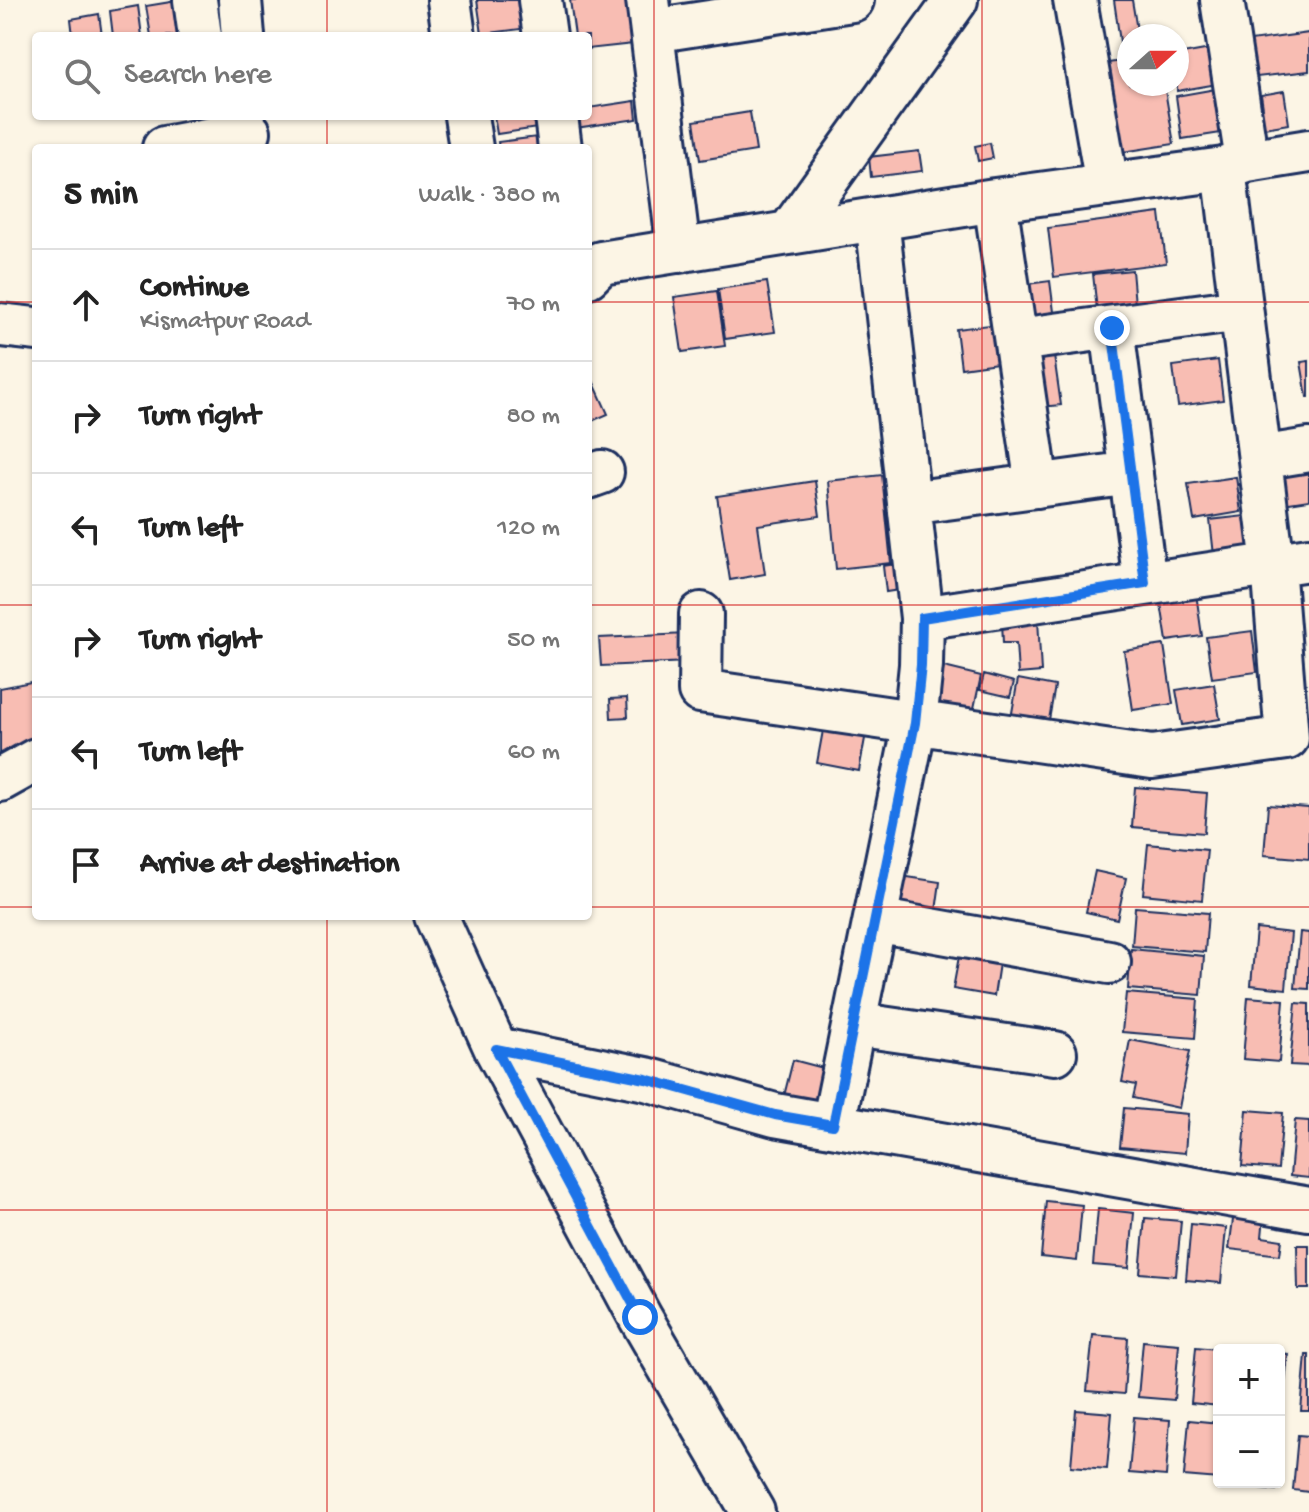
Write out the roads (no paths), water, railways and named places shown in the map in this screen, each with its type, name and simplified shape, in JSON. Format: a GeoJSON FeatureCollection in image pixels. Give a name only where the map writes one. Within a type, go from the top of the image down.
{"type":"FeatureCollection","features":[{"type":"Feature","properties":{"kind":"street"},"geometry":{"type":"LineString","coordinates":[[195,0],[199,32]]}},
{"type":"Feature","properties":{"kind":"street"},"geometry":{"type":"LineString","coordinates":[[240,0],[243,32]]}},
{"type":"Feature","properties":{"kind":"street"},"geometry":{"type":"LineString","coordinates":[[449,0],[453,32]]}},
{"type":"Feature","properties":{"kind":"street"},"geometry":{"type":"LineString","coordinates":[[540,0],[544,32]]}},
{"type":"Feature","properties":{"kind":"street"},"geometry":{"type":"LineString","coordinates":[[679,251],[650,16],[852,0]]}},
{"type":"Feature","properties":{"kind":"street"},"geometry":{"type":"LineString","coordinates":[[789,233],[956,0]]}},
{"type":"Feature","properties":{"kind":"street"},"geometry":{"type":"LineString","coordinates":[[1075,0],[1107,185]]}},
{"type":"Feature","properties":{"kind":"street"},"geometry":{"type":"LineString","coordinates":[[701,614],[700,691],[1152,757],[1287,738],[1291,562],[1260,458],[1241,310],[1236,165],[1222,0]]}},
{"type":"Feature","properties":{"kind":"street"},"geometry":{"type":"LineString","coordinates":[[467,120],[470,144]]}},
{"type":"Feature","properties":{"kind":"street"},"geometry":{"type":"LineString","coordinates":[[556,120],[560,144]]}},
{"type":"Feature","properties":{"kind":"street"},"geometry":{"type":"LineString","coordinates":[[182,144],[232,133]]}},
{"type":"Feature","properties":{"kind":"street"},"geometry":{"type":"LineString","coordinates":[[592,268],[789,233],[1236,165],[1309,151]]}},
{"type":"Feature","properties":{"kind":"street"},"geometry":{"type":"LineString","coordinates":[[995,200],[1037,486]]}},
{"type":"Feature","properties":{"kind":"street"},"geometry":{"type":"LineString","coordinates":[[833,1125],[915,723],[921,665],[922,618],[877,219]]}},
{"type":"Feature","properties":{"kind":"street"},"geometry":{"type":"LineString","coordinates":[[1017,340],[1241,310]]}},
{"type":"Feature","properties":{"kind":"street"},"geometry":{"type":"LineString","coordinates":[[0,325],[32,329]]}},
{"type":"Feature","properties":{"kind":"street"},"geometry":{"type":"LineString","coordinates":[[1112,328],[1145,583]]}},
{"type":"Feature","properties":{"kind":"street"},"geometry":{"type":"LineString","coordinates":[[1260,458],[1309,450]]}},
{"type":"Feature","properties":{"kind":"street"},"geometry":{"type":"LineString","coordinates":[[909,503],[1131,473]]}},
{"type":"Feature","properties":{"kind":"street"},"geometry":{"type":"LineString","coordinates":[[922,618],[1291,562]]}},
{"type":"Feature","properties":{"kind":"street"},"geometry":{"type":"LineString","coordinates":[[0,780],[32,762]]}},
{"type":"Feature","properties":{"kind":"street"},"geometry":{"type":"LineString","coordinates":[[438,920],[496,1049],[640,1317],[753,1512]]}},
{"type":"Feature","properties":{"kind":"street"},"geometry":{"type":"LineString","coordinates":[[875,920],[1109,962]]}},
{"type":"Feature","properties":{"kind":"street"},"geometry":{"type":"LineString","coordinates":[[854,1024],[1055,1053]]}},
{"type":"Feature","properties":{"kind":"street"},"geometry":{"type":"LineString","coordinates":[[496,1049],[646,1079],[749,1109],[1309,1209]]}}]}
